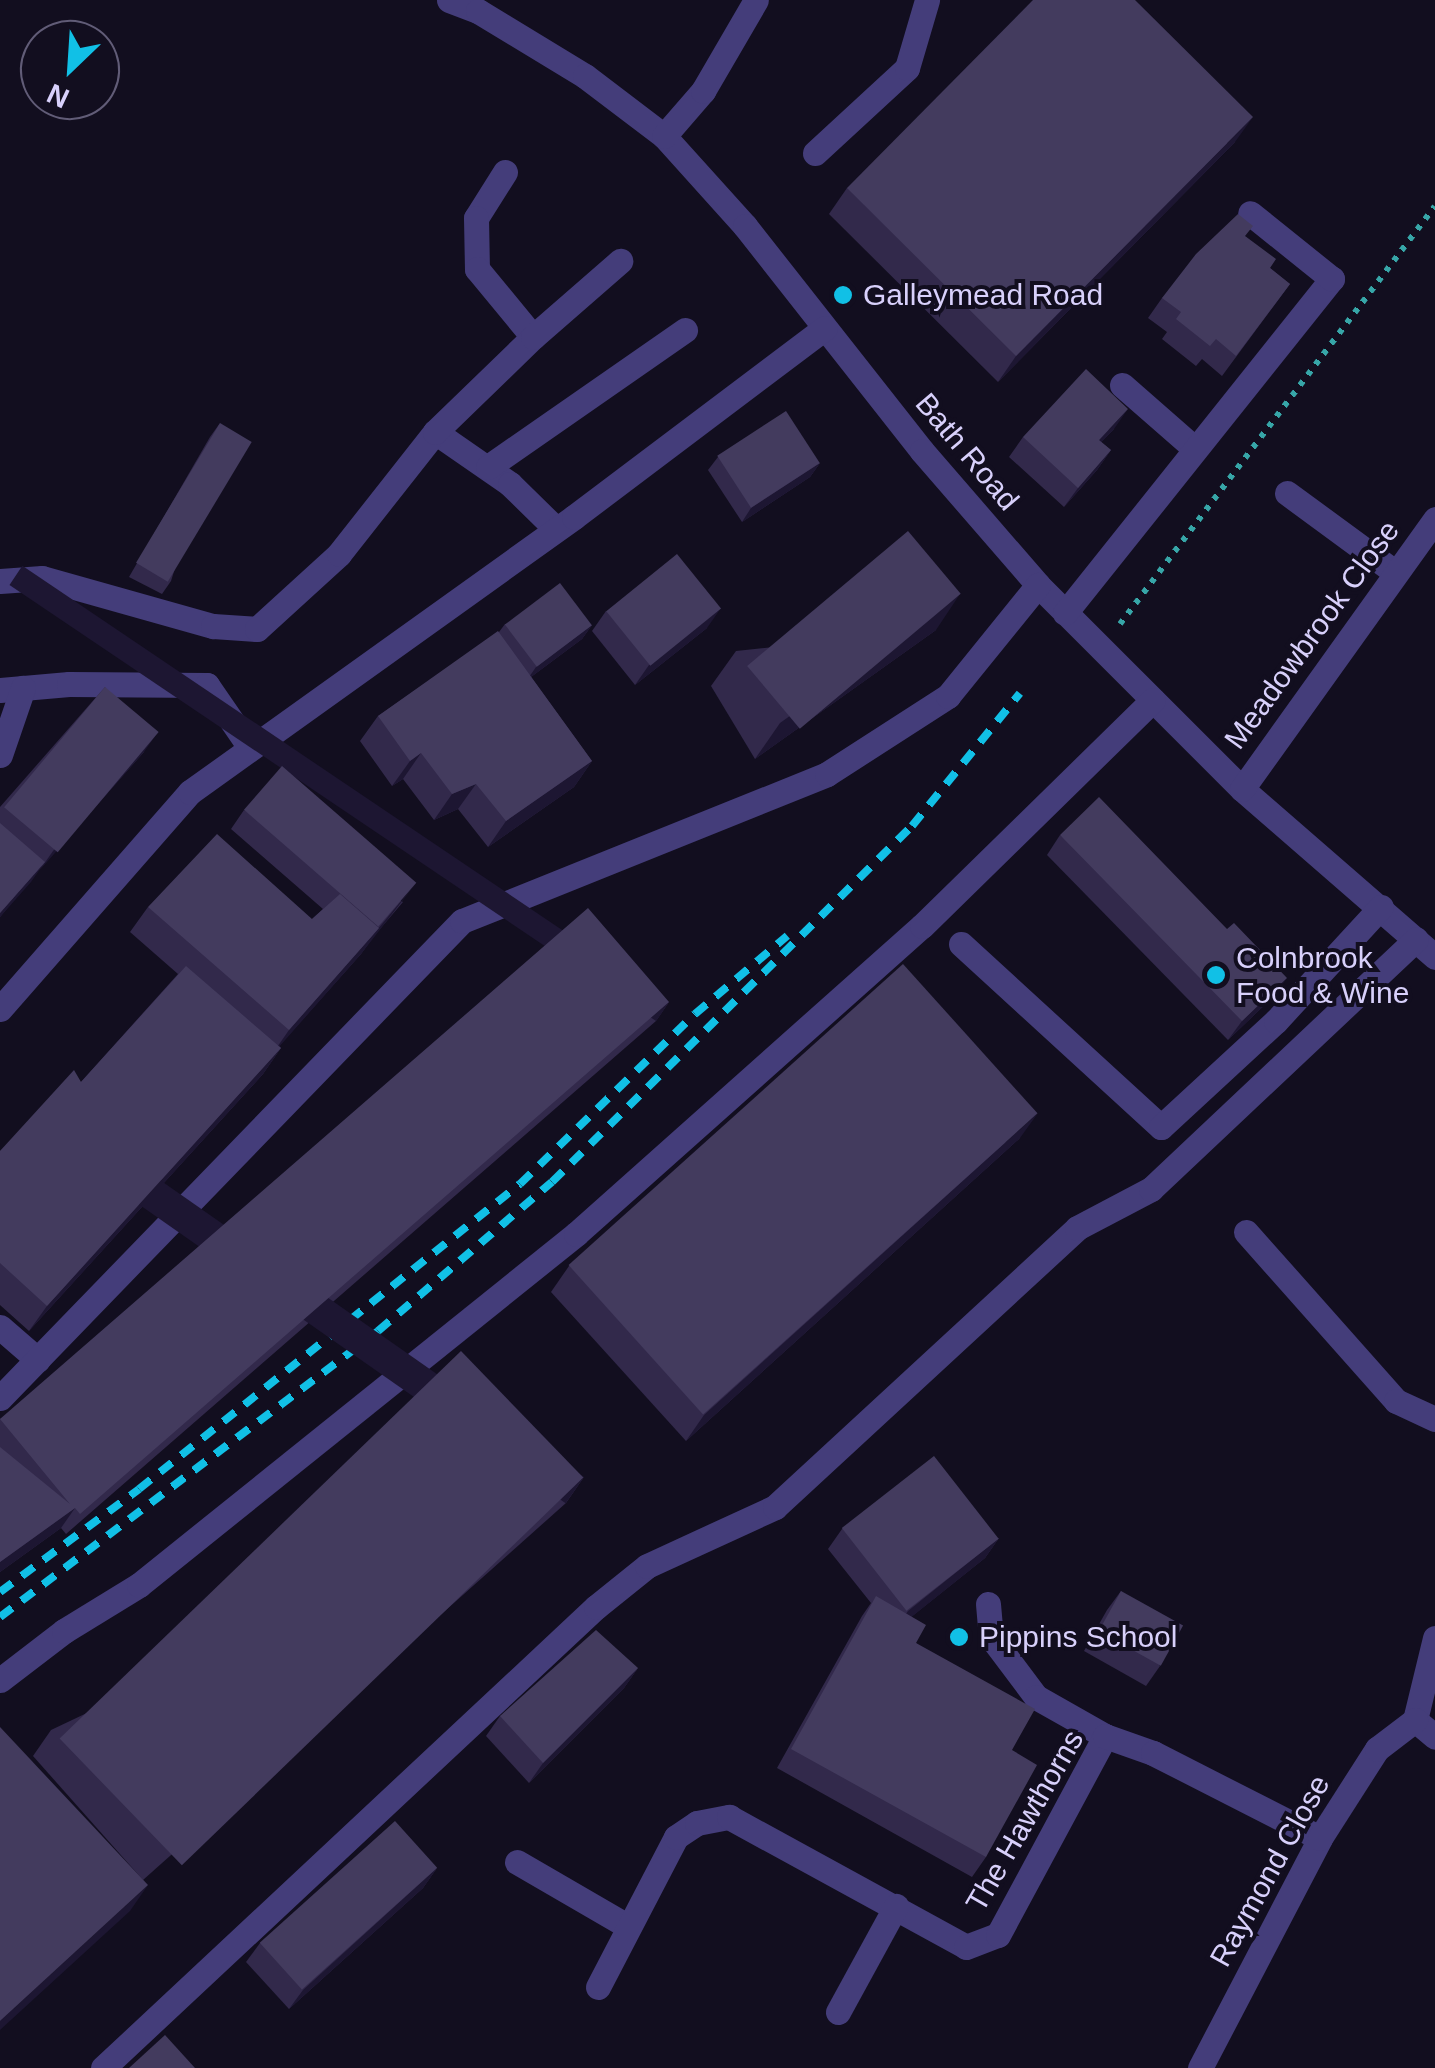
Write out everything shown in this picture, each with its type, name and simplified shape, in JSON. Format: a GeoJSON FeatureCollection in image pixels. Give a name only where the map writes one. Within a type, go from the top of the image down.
{"type":"FeatureCollection","features":[{"type":"Feature","properties":{"kind":"street","name":"Bath Road"},"geometry":{"type":"LineString","coordinates":[[449,0],[478,12],[585,76],[664,136],[745,226],[922,451],[1038,585],[1242,789],[1426,948]]}},
{"type":"Feature","properties":{"kind":"street"},"geometry":{"type":"LineString","coordinates":[[664,136],[703,91],[756,0]]}},
{"type":"Feature","properties":{"kind":"street"},"geometry":{"type":"LineString","coordinates":[[815,154],[907,68],[927,0]]}},
{"type":"Feature","properties":{"kind":"street"},"geometry":{"type":"LineString","coordinates":[[505,172],[476,218],[478,269],[533,337]]}},
{"type":"Feature","properties":{"kind":"street"},"geometry":{"type":"LineString","coordinates":[[1065,612],[1332,279],[1250,213]]}},
{"type":"Feature","properties":{"kind":"street"},"geometry":{"type":"LineString","coordinates":[[0,580],[42,578],[212,626],[257,629],[340,554],[435,432],[533,337],[620,261]]}},
{"type":"Feature","properties":{"kind":"street"},"geometry":{"type":"LineString","coordinates":[[0,1009],[190,792],[249,746],[556,530],[825,328]]}},
{"type":"Feature","properties":{"kind":"street"},"geometry":{"type":"LineString","coordinates":[[488,467],[685,330]]}},
{"type":"Feature","properties":{"kind":"street"},"geometry":{"type":"LineString","coordinates":[[1122,385],[1195,449]]}},
{"type":"Feature","properties":{"kind":"street"},"geometry":{"type":"LineString","coordinates":[[435,432],[488,467],[556,530]]}},
{"type":"Feature","properties":{"kind":"street"},"geometry":{"type":"LineString","coordinates":[[1287,493],[1396,573]]}},
{"type":"Feature","properties":{"kind":"street","name":"Meadowbrook Close"},"geometry":{"type":"LineString","coordinates":[[1242,789],[1435,519]]}},
{"type":"Feature","properties":{"kind":"street"},"geometry":{"type":"LineString","coordinates":[[0,1398],[462,921],[827,774],[948,696],[1038,585]]}},
{"type":"Feature","properties":{"kind":"street"},"geometry":{"type":"LineString","coordinates":[[0,755],[12,689],[207,684],[249,746]]}},
{"type":"Feature","properties":{"kind":"street"},"geometry":{"type":"LineString","coordinates":[[0,1680],[64,1632],[139,1585],[576,1234],[901,940],[922,926],[1153,700]]}},
{"type":"Feature","properties":{"kind":"street"},"geometry":{"type":"LineString","coordinates":[[961,944],[1161,1127],[1276,1020],[1381,907]]}},
{"type":"Feature","properties":{"kind":"street"},"geometry":{"type":"LineString","coordinates":[[103,2068],[596,1607],[647,1566],[776,1507],[1077,1228],[1151,1189],[1426,948]]}},
{"type":"Feature","properties":{"kind":"street"},"geometry":{"type":"LineString","coordinates":[[1246,1232],[1396,1400],[1435,1419]]}},
{"type":"Feature","properties":{"kind":"street"},"geometry":{"type":"LineString","coordinates":[[0,1327],[38,1360]]}},
{"type":"Feature","properties":{"kind":"street"},"geometry":{"type":"LineString","coordinates":[[988,1604],[991,1637],[1036,1698],[1105,1736]]}},
{"type":"Feature","properties":{"kind":"street"},"geometry":{"type":"LineString","coordinates":[[1435,1638],[1415,1720],[1435,1737]]}},
{"type":"Feature","properties":{"kind":"street","name":"Raymond Close"},"geometry":{"type":"LineString","coordinates":[[1200,2068],[1320,1838],[1377,1749],[1415,1720]]}},
{"type":"Feature","properties":{"kind":"street","name":"The Hawthorns"},"geometry":{"type":"LineString","coordinates":[[598,1987],[676,1837],[696,1822],[729,1817],[966,1947],[998,1935],[1105,1736],[1153,1753],[1320,1838]]}},
{"type":"Feature","properties":{"kind":"street"},"geometry":{"type":"LineString","coordinates":[[517,1862],[628,1928]]}},
{"type":"Feature","properties":{"kind":"street"},"geometry":{"type":"LineString","coordinates":[[838,2012],[896,1906]]}},
{"type":"Feature","properties":{"kind":"path"},"geometry":{"type":"LineString","coordinates":[[1101,648],[1435,206]]}},
{"type":"Feature","properties":{"kind":"building"},"geometry":{"type":"Polygon","coordinates":[[[1033,0],[1135,0],[1253,117],[1016,356],[847,188],[1033,0]]]}},
{"type":"Feature","properties":{"kind":"building"},"geometry":{"type":"Polygon","coordinates":[[[1238,214],[1253,226],[1245,236],[1276,259],[1270,268],[1290,284],[1236,356],[1216,339],[1210,346],[1176,319],[1181,312],[1162,298],[1196,254],[1238,214]]]}},
{"type":"Feature","properties":{"kind":"building"},"geometry":{"type":"Polygon","coordinates":[[[1086,369],[1128,409],[1099,440],[1111,450],[1078,488],[1023,437],[1086,369]]]}},
{"type":"Feature","properties":{"kind":"building"},"geometry":{"type":"Polygon","coordinates":[[[786,411],[820,463],[751,508],[717,456],[786,411]]]}},
{"type":"Feature","properties":{"kind":"building"},"geometry":{"type":"Polygon","coordinates":[[[220,423],[252,442],[168,582],[136,563],[220,423]]]}},
{"type":"Feature","properties":{"kind":"building"},"geometry":{"type":"Polygon","coordinates":[[[908,531],[961,594],[800,729],[747,666],[908,531]]]}},
{"type":"Feature","properties":{"kind":"building"},"geometry":{"type":"Polygon","coordinates":[[[677,554],[721,608],[650,666],[606,611],[677,554]]]}},
{"type":"Feature","properties":{"kind":"building"},"geometry":{"type":"Polygon","coordinates":[[[560,583],[592,625],[537,667],[505,625],[560,583]]]}},
{"type":"Feature","properties":{"kind":"building"},"geometry":{"type":"Polygon","coordinates":[[[498,631],[592,761],[506,821],[476,784],[452,794],[421,753],[410,761],[378,716],[498,631]]]}},
{"type":"Feature","properties":{"kind":"building"},"geometry":{"type":"Polygon","coordinates":[[[105,687],[159,732],[58,852],[4,807],[105,687]]]}},
{"type":"Feature","properties":{"kind":"building"},"geometry":{"type":"Polygon","coordinates":[[[282,766],[416,883],[378,927],[244,810],[282,766]]]}},
{"type":"Feature","properties":{"kind":"building"},"geometry":{"type":"Polygon","coordinates":[[[1099,797],[1227,929],[1234,923],[1287,978],[1242,1021],[1060,835],[1099,797]]]}},
{"type":"Feature","properties":{"kind":"building"},"geometry":{"type":"Polygon","coordinates":[[[0,823],[45,862],[0,913],[0,823]]]}},
{"type":"Feature","properties":{"kind":"building"},"geometry":{"type":"Polygon","coordinates":[[[217,834],[312,919],[340,894],[379,928],[289,1030],[148,907],[217,834]]]}},
{"type":"Feature","properties":{"kind":"building"},"geometry":{"type":"Polygon","coordinates":[[[588,908],[669,1002],[80,1514],[75,1508],[0,1562],[0,1447],[70,1504],[0,1419],[588,908]]]}},
{"type":"Feature","properties":{"kind":"building"},"geometry":{"type":"Polygon","coordinates":[[[903,964],[1037,1113],[703,1414],[569,1265],[903,964]]]}},
{"type":"Feature","properties":{"kind":"building"},"geometry":{"type":"Polygon","coordinates":[[[186,966],[281,1048],[47,1306],[0,1263],[0,1151],[74,1070],[81,1082],[186,966]]]}},
{"type":"Feature","properties":{"kind":"building"},"geometry":{"type":"Polygon","coordinates":[[[461,1351],[583,1478],[182,1865],[60,1739],[461,1351]]]}},
{"type":"Feature","properties":{"kind":"building"},"geometry":{"type":"Polygon","coordinates":[[[934,1456],[999,1539],[906,1611],[842,1528],[934,1456]]]}},
{"type":"Feature","properties":{"kind":"building"},"geometry":{"type":"Polygon","coordinates":[[[1121,1591],[1183,1625],[1161,1666],[1099,1631],[1121,1591]]]}},
{"type":"Feature","properties":{"kind":"building"},"geometry":{"type":"Polygon","coordinates":[[[876,1596],[926,1625],[916,1643],[1035,1709],[1012,1750],[1037,1765],[986,1857],[791,1749],[876,1596]]]}},
{"type":"Feature","properties":{"kind":"building"},"geometry":{"type":"Polygon","coordinates":[[[596,1630],[638,1668],[543,1763],[500,1716],[596,1630]]]}},
{"type":"Feature","properties":{"kind":"building"},"geometry":{"type":"Polygon","coordinates":[[[0,1727],[148,1885],[0,2021],[0,1727]]]}},
{"type":"Feature","properties":{"kind":"building"},"geometry":{"type":"Polygon","coordinates":[[[395,1821],[437,1868],[302,1990],[260,1943],[395,1821]]]}},
{"type":"Feature","properties":{"kind":"building"},"geometry":{"type":"Polygon","coordinates":[[[165,2035],[195,2068],[129,2068],[165,2035]]]}},
{"type":"Feature","properties":{"kind":"railway"},"geometry":{"type":"LineString","coordinates":[[0,1617],[378,1331],[552,1182],[912,826],[1020,693]]}},
{"type":"Feature","properties":{"kind":"railway"},"geometry":{"type":"LineString","coordinates":[[0,1592],[139,1489],[520,1184],[695,1014],[787,936]]}},
{"type":"Feature","properties":{"kind":"place","name":"Galleymead Road"},"geometry":{"type":"Point","coordinates":[843,295]}},
{"type":"Feature","properties":{"kind":"place","name":"Colnbrook Food & Wine"},"geometry":{"type":"Point","coordinates":[1216,975]}},
{"type":"Feature","properties":{"kind":"place","name":"Pippins School"},"geometry":{"type":"Point","coordinates":[959,1637]}}]}
